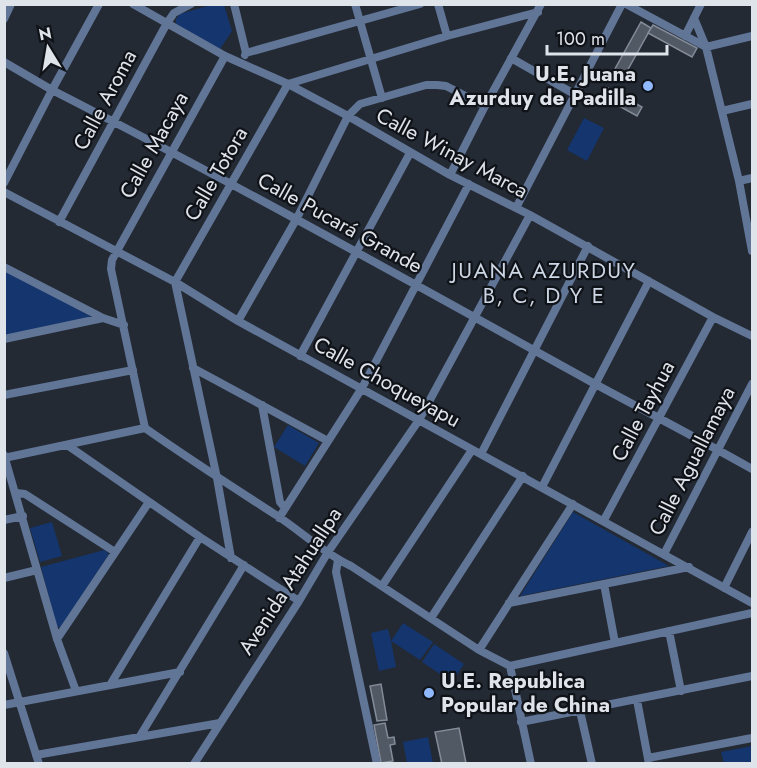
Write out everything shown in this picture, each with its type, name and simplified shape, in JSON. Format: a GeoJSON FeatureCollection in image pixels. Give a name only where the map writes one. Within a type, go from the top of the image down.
{"type":"FeatureCollection","features":[{"type":"Feature","properties":{"kind":"street"},"geometry":{"type":"LineString","coordinates":[[4,19],[11,4]]}},
{"type":"Feature","properties":{"kind":"street"},"geometry":{"type":"LineString","coordinates":[[4,183],[99,4]]}},
{"type":"Feature","properties":{"kind":"street","name":"Calle Winay Marca"},"geometry":{"type":"LineString","coordinates":[[133,4],[225,56],[288,84],[348,116],[450,176],[530,215],[713,317],[753,336]]}},
{"type":"Feature","properties":{"kind":"street","name":"Calle Aroma"},"geometry":{"type":"LineString","coordinates":[[59,222],[167,23],[174,13],[191,4]]}},
{"type":"Feature","properties":{"kind":"street"},"geometry":{"type":"LineString","coordinates":[[234,4],[246,53],[241,62]]}},
{"type":"Feature","properties":{"kind":"street"},"geometry":{"type":"LineString","coordinates":[[355,4],[382,98]]}},
{"type":"Feature","properties":{"kind":"street"},"geometry":{"type":"LineString","coordinates":[[246,53],[420,4]]}},
{"type":"Feature","properties":{"kind":"street"},"geometry":{"type":"LineString","coordinates":[[438,4],[447,36]]}},
{"type":"Feature","properties":{"kind":"street"},"geometry":{"type":"LineString","coordinates":[[516,208],[624,4],[706,47],[753,36]]}},
{"type":"Feature","properties":{"kind":"street"},"geometry":{"type":"LineString","coordinates":[[685,36],[701,4]]}},
{"type":"Feature","properties":{"kind":"street"},"geometry":{"type":"LineString","coordinates":[[288,84],[539,8]]}},
{"type":"Feature","properties":{"kind":"street"},"geometry":{"type":"LineString","coordinates":[[450,176],[485,106],[539,8]]}},
{"type":"Feature","properties":{"kind":"street"},"geometry":{"type":"LineString","coordinates":[[694,18],[706,47],[739,181],[753,251]]}},
{"type":"Feature","properties":{"kind":"street","name":"Calle Macaya"},"geometry":{"type":"LineString","coordinates":[[116,253],[225,56]]}},
{"type":"Feature","properties":{"kind":"street"},"geometry":{"type":"LineString","coordinates":[[512,58],[576,95]]}},
{"type":"Feature","properties":{"kind":"street","name":"Calle Pucará Grande"},"geometry":{"type":"LineString","coordinates":[[4,62],[52,90],[358,251],[753,469]]}},
{"type":"Feature","properties":{"kind":"street","name":"Calle Totora"},"geometry":{"type":"LineString","coordinates":[[175,282],[288,84]]}},
{"type":"Feature","properties":{"kind":"street"},"geometry":{"type":"LineString","coordinates":[[238,321],[297,218],[348,116],[360,104],[426,85],[437,85],[447,86],[485,106]]}},
{"type":"Feature","properties":{"kind":"street"},"geometry":{"type":"LineString","coordinates":[[722,111],[753,104]]}},
{"type":"Feature","properties":{"kind":"street"},"geometry":{"type":"LineString","coordinates":[[300,356],[410,153]]}},
{"type":"Feature","properties":{"kind":"street"},"geometry":{"type":"LineString","coordinates":[[739,181],[753,178]]}},
{"type":"Feature","properties":{"kind":"street"},"geometry":{"type":"LineString","coordinates":[[279,518],[362,388],[469,184]]}},
{"type":"Feature","properties":{"kind":"street","name":"Calle Choqueyapu"},"geometry":{"type":"LineString","coordinates":[[4,192],[116,253],[175,282],[300,356],[524,476],[753,603]]}},
{"type":"Feature","properties":{"kind":"street","name":"Avenida Atahuallpa"},"geometry":{"type":"LineString","coordinates":[[194,764],[328,552],[419,420],[530,215]]}},
{"type":"Feature","properties":{"kind":"street"},"geometry":{"type":"LineString","coordinates":[[481,454],[588,246]]}},
{"type":"Feature","properties":{"kind":"street"},"geometry":{"type":"LineString","coordinates":[[116,253],[111,269],[145,428],[338,560],[479,650],[510,666],[753,613]]}},
{"type":"Feature","properties":{"kind":"street"},"geometry":{"type":"LineString","coordinates":[[4,267],[103,318],[124,325]]}},
{"type":"Feature","properties":{"kind":"street"},"geometry":{"type":"LineString","coordinates":[[175,282],[217,478],[231,558]]}},
{"type":"Feature","properties":{"kind":"street"},"geometry":{"type":"LineString","coordinates":[[542,487],[650,282]]}},
{"type":"Feature","properties":{"kind":"street","name":"Calle Tayhua"},"geometry":{"type":"LineString","coordinates":[[604,520],[713,317]]}},
{"type":"Feature","properties":{"kind":"street"},"geometry":{"type":"LineString","coordinates":[[4,339],[103,318]]}},
{"type":"Feature","properties":{"kind":"street"},"geometry":{"type":"LineString","coordinates":[[193,368],[328,441]]}},
{"type":"Feature","properties":{"kind":"street"},"geometry":{"type":"LineString","coordinates":[[4,396],[133,370]]}},
{"type":"Feature","properties":{"kind":"street","name":"Calle Aguallamaya"},"geometry":{"type":"LineString","coordinates":[[664,554],[753,384]]}},
{"type":"Feature","properties":{"kind":"street"},"geometry":{"type":"LineString","coordinates":[[262,405],[280,502],[285,508]]}},
{"type":"Feature","properties":{"kind":"street"},"geometry":{"type":"LineString","coordinates":[[76,691],[57,639],[5,457],[145,428]]}},
{"type":"Feature","properties":{"kind":"street"},"geometry":{"type":"LineString","coordinates":[[67,445],[231,558],[299,601]]}},
{"type":"Feature","properties":{"kind":"street"},"geometry":{"type":"LineString","coordinates":[[382,586],[472,450]]}},
{"type":"Feature","properties":{"kind":"street"},"geometry":{"type":"LineString","coordinates":[[431,618],[524,476]]}},
{"type":"Feature","properties":{"kind":"street"},"geometry":{"type":"LineString","coordinates":[[16,493],[25,494],[115,552]]}},
{"type":"Feature","properties":{"kind":"street"},"geometry":{"type":"LineString","coordinates":[[57,639],[149,502]]}},
{"type":"Feature","properties":{"kind":"street"},"geometry":{"type":"LineString","coordinates":[[479,650],[573,504]]}},
{"type":"Feature","properties":{"kind":"street"},"geometry":{"type":"LineString","coordinates":[[4,520],[23,516]]}},
{"type":"Feature","properties":{"kind":"street"},"geometry":{"type":"LineString","coordinates":[[724,588],[749,545],[753,532]]}},
{"type":"Feature","properties":{"kind":"street"},"geometry":{"type":"LineString","coordinates":[[110,685],[200,537]]}},
{"type":"Feature","properties":{"kind":"street"},"geometry":{"type":"LineString","coordinates":[[338,560],[336,572],[376,764]]}},
{"type":"Feature","properties":{"kind":"street"},"geometry":{"type":"LineString","coordinates":[[140,736],[244,565]]}},
{"type":"Feature","properties":{"kind":"street"},"geometry":{"type":"LineString","coordinates":[[509,603],[689,567]]}},
{"type":"Feature","properties":{"kind":"street"},"geometry":{"type":"LineString","coordinates":[[4,578],[37,570]]}},
{"type":"Feature","properties":{"kind":"street"},"geometry":{"type":"LineString","coordinates":[[604,584],[615,643]]}},
{"type":"Feature","properties":{"kind":"street"},"geometry":{"type":"LineString","coordinates":[[669,631],[681,691]]}},
{"type":"Feature","properties":{"kind":"street"},"geometry":{"type":"LineString","coordinates":[[4,653],[38,759],[140,736],[220,723]]}},
{"type":"Feature","properties":{"kind":"street"},"geometry":{"type":"LineString","coordinates":[[510,666],[531,764]]}},
{"type":"Feature","properties":{"kind":"street"},"geometry":{"type":"LineString","coordinates":[[4,705],[180,672]]}},
{"type":"Feature","properties":{"kind":"street"},"geometry":{"type":"LineString","coordinates":[[521,722],[753,676]]}},
{"type":"Feature","properties":{"kind":"street"},"geometry":{"type":"LineString","coordinates":[[637,700],[649,761],[753,738]]}},
{"type":"Feature","properties":{"kind":"street"},"geometry":{"type":"LineString","coordinates":[[580,711],[592,764]]}},
{"type":"Feature","properties":{"kind":"shaded area"},"geometry":{"type":"Polygon","coordinates":[[[211,5],[224,5],[232,31],[220,49],[176,24],[176,19],[180,14],[211,5]]]}},
{"type":"Feature","properties":{"kind":"shaded area"},"geometry":{"type":"Polygon","coordinates":[[[584,118],[604,128],[587,161],[567,150],[584,118]]]}},
{"type":"Feature","properties":{"kind":"shaded area"},"geometry":{"type":"Polygon","coordinates":[[[5,270],[92,317],[5,336],[5,270]]]}},
{"type":"Feature","properties":{"kind":"shaded area"},"geometry":{"type":"Polygon","coordinates":[[[288,425],[319,443],[305,466],[274,447],[288,425]]]}},
{"type":"Feature","properties":{"kind":"shaded area"},"geometry":{"type":"Polygon","coordinates":[[[573,512],[669,566],[520,596],[573,512]]]}},
{"type":"Feature","properties":{"kind":"shaded area"},"geometry":{"type":"Polygon","coordinates":[[[52,522],[62,556],[40,562],[30,528],[52,522]]]}},
{"type":"Feature","properties":{"kind":"shaded area"},"geometry":{"type":"Polygon","coordinates":[[[104,550],[109,554],[61,627],[57,627],[41,567],[104,550]]]}},
{"type":"Feature","properties":{"kind":"shaded area"},"geometry":{"type":"Polygon","coordinates":[[[403,623],[433,642],[420,660],[391,641],[403,623]]]}},
{"type":"Feature","properties":{"kind":"shaded area"},"geometry":{"type":"Polygon","coordinates":[[[388,629],[396,667],[379,671],[371,633],[388,629]]]}},
{"type":"Feature","properties":{"kind":"shaded area"},"geometry":{"type":"Polygon","coordinates":[[[434,644],[464,664],[452,682],[422,662],[434,644]]]}},
{"type":"Feature","properties":{"kind":"shaded area"},"geometry":{"type":"Polygon","coordinates":[[[428,737],[433,763],[407,763],[403,742],[428,737]]]}},
{"type":"Feature","properties":{"kind":"shaded area"},"geometry":{"type":"Polygon","coordinates":[[[752,746],[752,763],[724,763],[721,752],[752,746]]]}},
{"type":"Feature","properties":{"kind":"building"},"geometry":{"type":"Polygon","coordinates":[[[641,22],[651,28],[621,82],[611,76],[641,22]]]}},
{"type":"Feature","properties":{"kind":"building"},"geometry":{"type":"Polygon","coordinates":[[[653,25],[697,48],[692,57],[648,33],[653,25]]]}},
{"type":"Feature","properties":{"kind":"building"},"geometry":{"type":"Polygon","coordinates":[[[606,87],[642,107],[637,116],[601,96],[606,87]]]}},
{"type":"Feature","properties":{"kind":"building"},"geometry":{"type":"Polygon","coordinates":[[[381,684],[387,720],[377,721],[370,686],[381,684]]]}},
{"type":"Feature","properties":{"kind":"building"},"geometry":{"type":"Polygon","coordinates":[[[385,723],[388,738],[394,737],[395,744],[390,745],[393,761],[381,763],[374,725],[385,723]]]}},
{"type":"Feature","properties":{"kind":"building"},"geometry":{"type":"Polygon","coordinates":[[[459,728],[466,763],[442,764],[435,732],[459,728]]]}},
{"type":"Feature","properties":{"kind":"place","name":"U.E. Juana Azurduy de Padilla"},"geometry":{"type":"Point","coordinates":[648,86]}},
{"type":"Feature","properties":{"kind":"place","name":"U.E. Republica Popular de China"},"geometry":{"type":"Point","coordinates":[429,693]}},
{"type":"Feature","properties":{"kind":"district","name":"JUANA AZURDUY B, C, D Y E"},"geometry":{"type":"Point","coordinates":[544,282]}}]}
